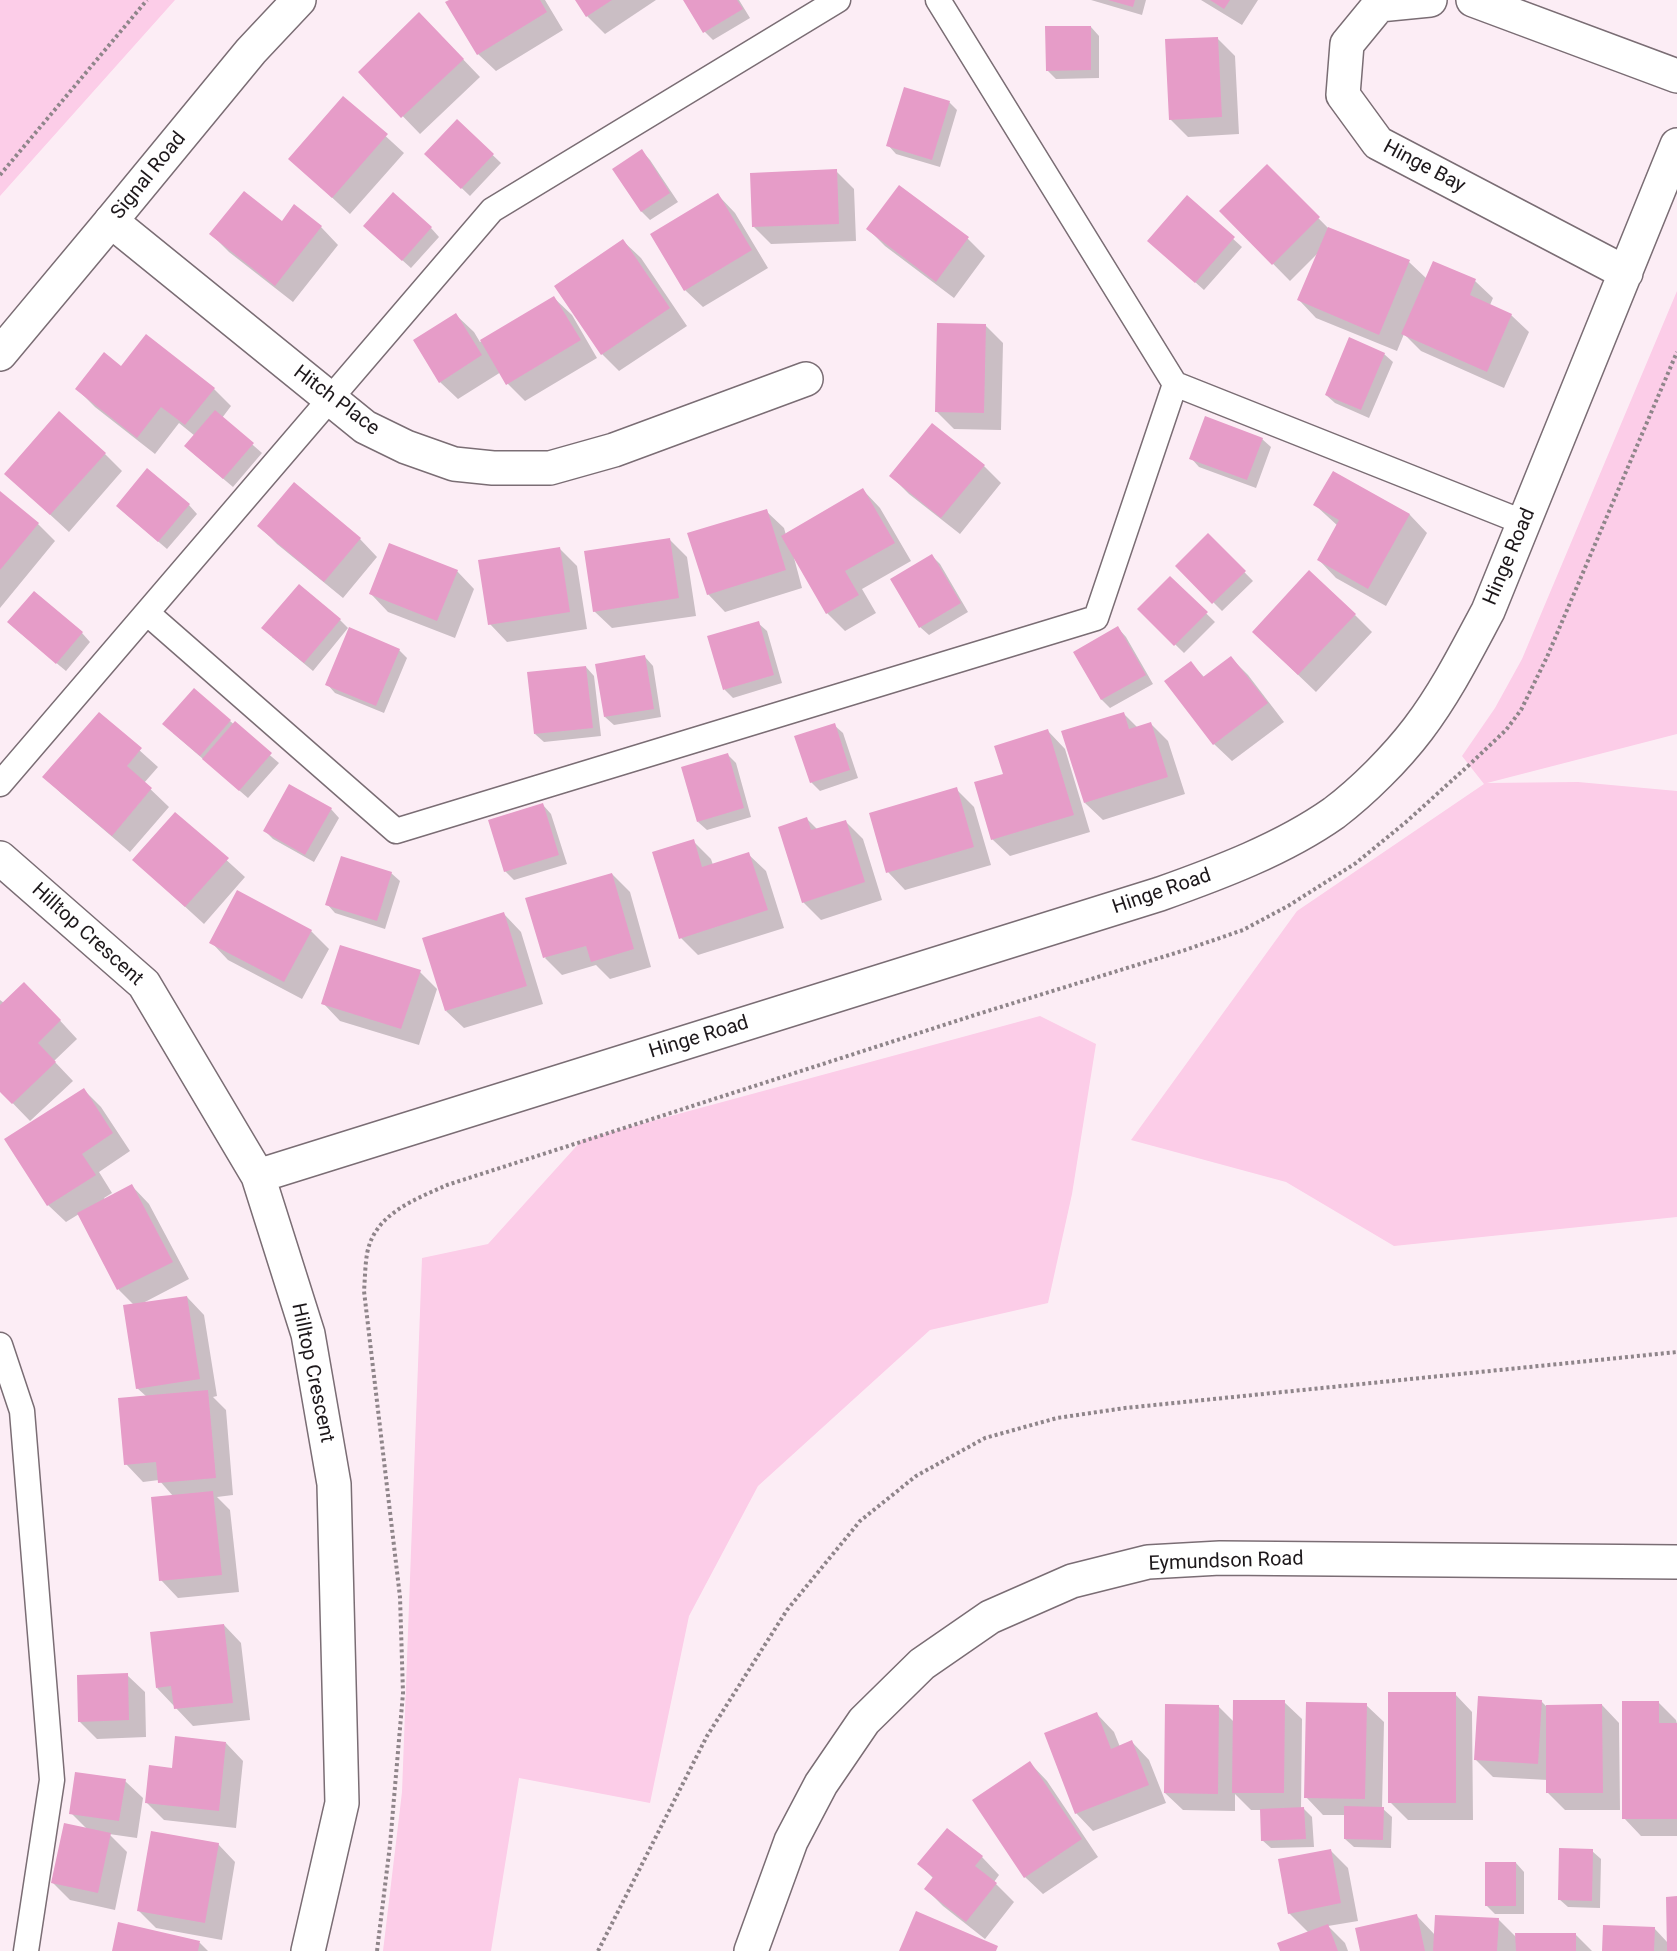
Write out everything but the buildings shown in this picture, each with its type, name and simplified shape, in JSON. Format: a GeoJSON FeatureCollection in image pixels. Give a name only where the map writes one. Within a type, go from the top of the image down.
{"type":"FeatureCollection","features":[{"type":"Feature","properties":{"kind":"street","name":"Signal Road"},"geometry":{"type":"LineString","coordinates":[[0,354],[251,51],[299,0]]}},
{"type":"Feature","properties":{"kind":"street","name":"Hinge Bay"},"geometry":{"type":"LineString","coordinates":[[1430,0],[1379,5],[1347,44],[1343,95],[1378,143],[1626,273]]}},
{"type":"Feature","properties":{"kind":"street"},"geometry":{"type":"LineString","coordinates":[[1473,0],[1677,76]]}},
{"type":"Feature","properties":{"kind":"street","name":"Hinge Road"},"geometry":{"type":"LineString","coordinates":[[258,1176],[1160,894],[1209,877],[1279,845],[1334,812],[1375,777],[1417,730],[1451,681],[1488,611],[1677,145]]}},
{"type":"Feature","properties":{"kind":"street","name":"Hitch Place"},"geometry":{"type":"LineString","coordinates":[[111,221],[365,428],[406,447],[454,464],[493,468],[550,468],[614,450],[806,379]]}},
{"type":"Feature","properties":{"kind":"street","name":"Hilltop Crescent"},"geometry":{"type":"LineString","coordinates":[[0,858],[144,984],[258,1176],[308,1334],[334,1484],[342,1803],[308,1951]]}},
{"type":"Feature","properties":{"kind":"street","name":"Eymundson Road"},"geometry":{"type":"LineString","coordinates":[[751,1951],[791,1841],[821,1784],[864,1721],[922,1664],[990,1617],[1072,1581],[1148,1562],[1220,1558],[1677,1562]]}},
{"type":"Feature","properties":{"kind":"lane"},"geometry":{"type":"LineString","coordinates":[[0,784],[492,210],[838,0]]}},
{"type":"Feature","properties":{"kind":"lane"},"geometry":{"type":"LineString","coordinates":[[938,0],[1175,384],[1525,523]]}},
{"type":"Feature","properties":{"kind":"lane"},"geometry":{"type":"LineString","coordinates":[[147,613],[396,831],[1096,618],[1175,384]]}},
{"type":"Feature","properties":{"kind":"lane"},"geometry":{"type":"LineString","coordinates":[[0,1344],[22,1411],[52,1780],[26,1951]]}},
{"type":"Feature","properties":{"kind":"path"},"geometry":{"type":"LineString","coordinates":[[0,175],[147,0]]}},
{"type":"Feature","properties":{"kind":"path"},"geometry":{"type":"LineString","coordinates":[[376,1951],[390,1845],[403,1693],[400,1597],[364,1292],[367,1252],[380,1222],[415,1200],[447,1185],[1242,930],[1288,906],[1356,863],[1469,765],[1506,730],[1521,710],[1547,657],[1677,352]]}},
{"type":"Feature","properties":{"kind":"path"},"geometry":{"type":"LineString","coordinates":[[598,1951],[707,1736],[787,1610],[860,1521],[916,1476],[935,1465],[985,1438],[1057,1418],[1102,1411],[1677,1353]]}},
{"type":"Feature","properties":{"kind":"shaded area"},"geometry":{"type":"Polygon","coordinates":[[[0,0],[175,0],[0,196],[0,0]]]}},
{"type":"Feature","properties":{"kind":"shaded area"},"geometry":{"type":"Polygon","coordinates":[[[1677,291],[1677,734],[1487,783],[1578,782],[1677,791],[1677,1217],[1394,1246],[1286,1182],[1131,1140],[1297,911],[1484,784],[1462,756],[1495,708],[1522,659],[1677,291]]]}},
{"type":"Feature","properties":{"kind":"shaded area"},"geometry":{"type":"Polygon","coordinates":[[[1040,1016],[1096,1044],[1072,1194],[1048,1303],[930,1330],[758,1486],[689,1616],[650,1803],[519,1778],[491,1951],[383,1951],[402,1792],[422,1258],[488,1244],[582,1140],[1040,1016]]]}}]}
